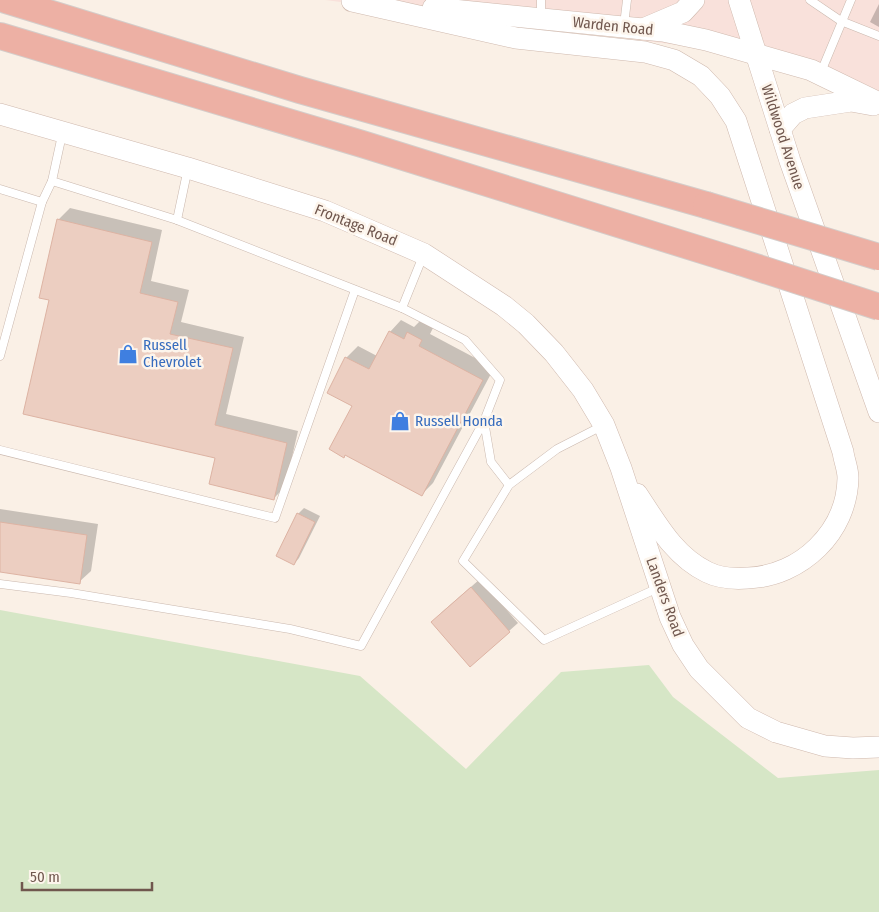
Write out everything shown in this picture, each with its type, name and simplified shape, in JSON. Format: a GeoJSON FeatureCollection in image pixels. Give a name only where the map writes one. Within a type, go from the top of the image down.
{"type":"FeatureCollection","features":[{"type":"Feature","properties":{"kind":"highway"},"geometry":{"type":"LineString","coordinates":[[6,0],[300,90],[706,205],[879,257]]}},
{"type":"Feature","properties":{"kind":"highway"},"geometry":{"type":"LineString","coordinates":[[0,36],[362,144],[879,306]]}},
{"type":"Feature","properties":{"kind":"main road"},"geometry":{"type":"LineString","coordinates":[[346,0],[516,38],[645,52],[674,60],[701,76],[720,96],[736,121],[843,452],[848,477],[844,500],[836,523],[823,542],[805,560],[786,570],[762,578],[735,579],[708,573],[680,554],[662,532],[621,468]]}},
{"type":"Feature","properties":{"kind":"main road","name":"Warden Road"},"geometry":{"type":"LineString","coordinates":[[346,0],[541,9],[634,28],[706,40],[820,74],[879,104]]}},
{"type":"Feature","properties":{"kind":"main road"},"geometry":{"type":"LineString","coordinates":[[634,28],[683,12],[694,0]]}},
{"type":"Feature","properties":{"kind":"main road","name":"Wildwood Avenue"},"geometry":{"type":"LineString","coordinates":[[743,1],[756,55],[780,130],[879,412]]}},
{"type":"Feature","properties":{"kind":"main road"},"geometry":{"type":"LineString","coordinates":[[780,130],[793,114],[805,108],[851,101],[879,104]]}},
{"type":"Feature","properties":{"kind":"main road","name":"Frontage Road"},"geometry":{"type":"LineString","coordinates":[[0,114],[188,168],[325,211],[424,254],[473,284],[504,306],[526,324],[554,353],[583,390],[604,425],[621,468]]}},
{"type":"Feature","properties":{"kind":"main road","name":"Landers Road"},"geometry":{"type":"LineString","coordinates":[[621,468],[670,617],[683,644],[699,669],[748,718],[776,732],[825,746],[853,748],[879,746]]}},
{"type":"Feature","properties":{"kind":"lane"},"geometry":{"type":"LineString","coordinates":[[626,0],[634,28]]}},
{"type":"Feature","properties":{"kind":"lane"},"geometry":{"type":"LineString","coordinates":[[810,0],[841,21],[879,36]]}},
{"type":"Feature","properties":{"kind":"lane"},"geometry":{"type":"LineString","coordinates":[[820,74],[850,0]]}},
{"type":"Feature","properties":{"kind":"lane"},"geometry":{"type":"LineString","coordinates":[[0,356],[42,202],[52,181],[63,133]]}},
{"type":"Feature","properties":{"kind":"lane"},"geometry":{"type":"LineString","coordinates":[[177,220],[188,168]]}},
{"type":"Feature","properties":{"kind":"lane"},"geometry":{"type":"LineString","coordinates":[[0,584],[71,593],[290,629],[361,646],[484,420],[500,380],[465,340],[402,308],[177,220],[52,181]]}},
{"type":"Feature","properties":{"kind":"lane"},"geometry":{"type":"LineString","coordinates":[[0,189],[42,202]]}},
{"type":"Feature","properties":{"kind":"lane"},"geometry":{"type":"LineString","coordinates":[[402,308],[424,254]]}},
{"type":"Feature","properties":{"kind":"lane"},"geometry":{"type":"LineString","coordinates":[[0,450],[275,518],[355,290]]}},
{"type":"Feature","properties":{"kind":"lane"},"geometry":{"type":"LineString","coordinates":[[484,420],[491,462],[509,485]]}},
{"type":"Feature","properties":{"kind":"lane"},"geometry":{"type":"LineString","coordinates":[[604,425],[557,449],[509,485],[463,562],[544,640],[660,587]]}},
{"type":"Feature","properties":{"kind":"shaded area"},"geometry":{"type":"Polygon","coordinates":[[[325,0],[879,0],[879,106],[756,55],[325,0]]]}},
{"type":"Feature","properties":{"kind":"green space"},"geometry":{"type":"Polygon","coordinates":[[[0,610],[360,676],[466,769],[561,672],[649,665],[673,697],[778,778],[879,770],[879,912],[0,912],[0,610]]]}},
{"type":"Feature","properties":{"kind":"building"},"geometry":{"type":"Polygon","coordinates":[[[57,219],[152,242],[140,293],[178,302],[170,334],[233,348],[215,425],[287,443],[274,500],[209,484],[215,458],[23,414],[49,300],[39,298],[57,219]]]}},
{"type":"Feature","properties":{"kind":"building"},"geometry":{"type":"Polygon","coordinates":[[[389,331],[404,339],[407,332],[422,340],[419,346],[483,380],[422,496],[345,455],[344,458],[329,449],[352,406],[327,393],[345,357],[369,369],[389,331]]]}},
{"type":"Feature","properties":{"kind":"building"},"geometry":{"type":"Polygon","coordinates":[[[297,513],[315,522],[294,565],[276,556],[297,513]]]}},
{"type":"Feature","properties":{"kind":"building"},"geometry":{"type":"Polygon","coordinates":[[[0,522],[87,535],[80,584],[0,572],[0,522]]]}},
{"type":"Feature","properties":{"kind":"building"},"geometry":{"type":"Polygon","coordinates":[[[471,587],[510,632],[470,667],[431,622],[471,587]]]}},
{"type":"Feature","properties":{"kind":"place","name":"Russell Chevrolet"},"geometry":{"type":"Point","coordinates":[128,354]}},
{"type":"Feature","properties":{"kind":"place","name":"Russell Honda"},"geometry":{"type":"Point","coordinates":[400,421]}}]}
